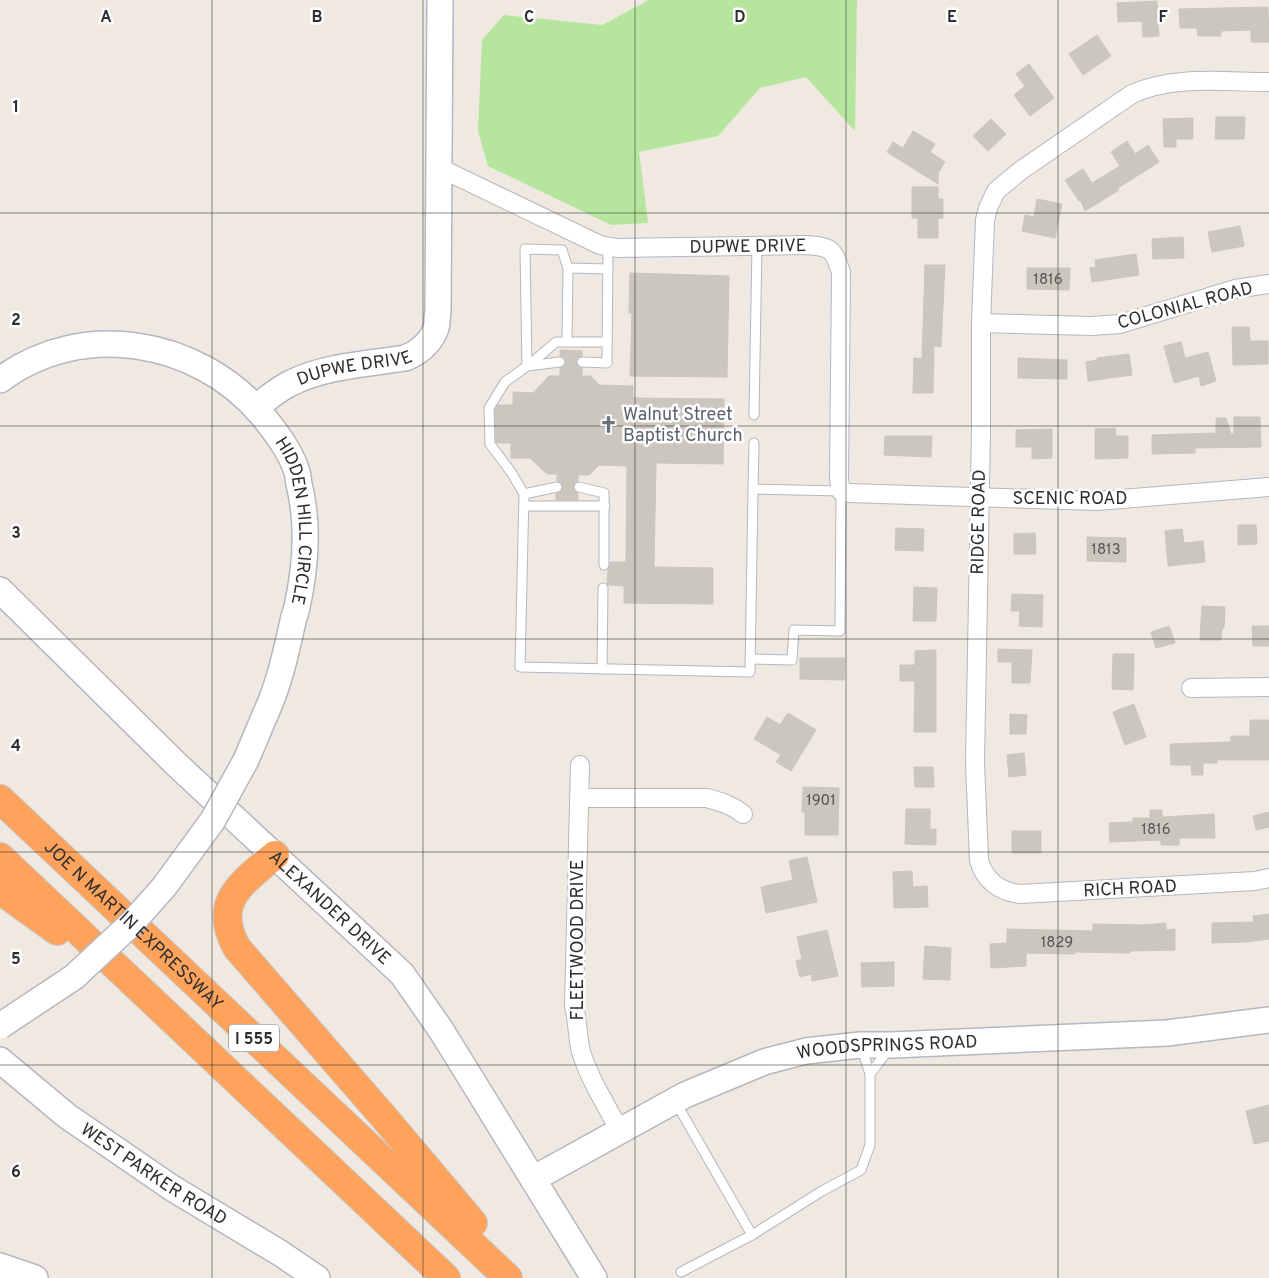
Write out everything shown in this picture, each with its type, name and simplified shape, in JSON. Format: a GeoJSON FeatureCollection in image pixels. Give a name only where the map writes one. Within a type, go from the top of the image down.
{"type":"FeatureCollection","features":[{"type":"Feature","properties":{"kind":"highway","name":"JOE N MARTIN EXPRESSWAY"},"geometry":{"type":"LineString","coordinates":[[0,798],[508,1278]]}},
{"type":"Feature","properties":{"kind":"highway"},"geometry":{"type":"LineString","coordinates":[[275,855],[244,882],[233,897],[227,924],[237,948],[388,1122],[519,1278]]}},
{"type":"Feature","properties":{"kind":"highway","name":"I 555"},"geometry":{"type":"LineString","coordinates":[[0,857],[446,1278]]}},
{"type":"Feature","properties":{"kind":"highway"},"geometry":{"type":"LineString","coordinates":[[0,890],[149,999]]}},
{"type":"Feature","properties":{"kind":"street","name":"DUPWE DRIVE"},"geometry":{"type":"LineString","coordinates":[[256,407],[291,383],[324,371],[414,355],[423,349],[435,329],[438,312],[440,0]]}},
{"type":"Feature","properties":{"kind":"street","name":"RIDGE ROAD"},"geometry":{"type":"LineString","coordinates":[[993,883],[985,875],[979,860],[975,763],[981,323],[985,220],[988,208],[996,191],[1020,171],[1132,94],[1148,86],[1173,82],[1269,82]]}},
{"type":"Feature","properties":{"kind":"street","name":"DUPWE DRIVE"},"geometry":{"type":"LineString","coordinates":[[438,167],[592,242],[617,248],[757,245],[807,245],[828,248],[835,255],[841,272],[839,479],[841,491]]}},
{"type":"Feature","properties":{"kind":"street","name":"COLONIAL ROAD"},"geometry":{"type":"LineString","coordinates":[[981,323],[1091,326],[1120,324],[1235,288],[1269,284]]}},
{"type":"Feature","properties":{"kind":"street","name":"HIDDEN HILL CIRCLE"},"geometry":{"type":"LineString","coordinates":[[0,380],[30,362],[60,350],[96,344],[121,344],[149,348],[190,361],[231,385],[256,407],[281,440],[297,470],[306,538],[304,567],[297,610],[285,660],[246,760],[217,813],[164,887],[132,923],[74,977],[0,1026]]}},
{"type":"Feature","properties":{"kind":"street","name":"SCENIC ROAD"},"geometry":{"type":"LineString","coordinates":[[841,491],[850,494],[1097,501],[1269,488]]}},
{"type":"Feature","properties":{"kind":"street","name":"ALEXANDER DRIVE"},"geometry":{"type":"LineString","coordinates":[[4,593],[176,764],[402,974],[441,1030],[594,1278]]}},
{"type":"Feature","properties":{"kind":"street"},"geometry":{"type":"LineString","coordinates":[[1191,688],[1269,687]]}},
{"type":"Feature","properties":{"kind":"street","name":"FLEETWOOD DRIVE"},"geometry":{"type":"LineString","coordinates":[[580,765],[574,1006],[577,1033],[591,1078],[620,1131]]}},
{"type":"Feature","properties":{"kind":"street"},"geometry":{"type":"LineString","coordinates":[[578,798],[706,798],[734,807],[743,814]]}},
{"type":"Feature","properties":{"kind":"street","name":"RICH ROAD"},"geometry":{"type":"LineString","coordinates":[[993,883],[1002,890],[1020,894],[1269,878]]}},
{"type":"Feature","properties":{"kind":"street","name":"WOODSPRINGS ROAD"},"geometry":{"type":"LineString","coordinates":[[533,1179],[685,1095],[764,1062],[806,1051],[860,1045],[1167,1033],[1269,1020]]}},
{"type":"Feature","properties":{"kind":"street","name":"WEST PARKER ROAD"},"geometry":{"type":"LineString","coordinates":[[0,1060],[67,1116],[172,1188],[280,1253],[317,1278]]}},
{"type":"Feature","properties":{"kind":"street"},"geometry":{"type":"LineString","coordinates":[[0,1266],[35,1278]]}},
{"type":"Feature","properties":{"kind":"lane"},"geometry":{"type":"LineString","coordinates":[[754,415],[757,245]]}},
{"type":"Feature","properties":{"kind":"lane"},"geometry":{"type":"LineString","coordinates":[[582,362],[607,362],[608,246]]}},
{"type":"Feature","properties":{"kind":"lane"},"geometry":{"type":"LineString","coordinates":[[527,366],[525,248],[562,250],[568,268],[567,342]]}},
{"type":"Feature","properties":{"kind":"lane"},"geometry":{"type":"LineString","coordinates":[[568,268],[608,269]]}},
{"type":"Feature","properties":{"kind":"lane"},"geometry":{"type":"LineString","coordinates":[[607,342],[556,342],[505,382],[489,408],[490,444],[511,472],[524,494],[520,667],[750,672],[754,444]]}},
{"type":"Feature","properties":{"kind":"lane"},"geometry":{"type":"LineString","coordinates":[[527,366],[560,362]]}},
{"type":"Feature","properties":{"kind":"lane"},"geometry":{"type":"LineString","coordinates":[[524,494],[557,487]]}},
{"type":"Feature","properties":{"kind":"lane"},"geometry":{"type":"LineString","coordinates":[[578,487],[604,494],[604,565]]}},
{"type":"Feature","properties":{"kind":"lane"},"geometry":{"type":"LineString","coordinates":[[750,660],[792,660],[794,630],[840,631],[841,491],[753,489]]}},
{"type":"Feature","properties":{"kind":"lane"},"geometry":{"type":"LineString","coordinates":[[524,506],[604,506]]}},
{"type":"Feature","properties":{"kind":"lane"},"geometry":{"type":"LineString","coordinates":[[602,669],[603,588]]}},
{"type":"Feature","properties":{"kind":"lane"},"geometry":{"type":"LineString","coordinates":[[681,1272],[752,1235],[822,1191],[861,1170],[870,1145],[870,1074],[860,1045]]}},
{"type":"Feature","properties":{"kind":"lane"},"geometry":{"type":"LineString","coordinates":[[870,1074],[892,1045]]}},
{"type":"Feature","properties":{"kind":"lane"},"geometry":{"type":"LineString","coordinates":[[675,1101],[752,1235]]}},
{"type":"Feature","properties":{"kind":"green space"},"geometry":{"type":"Polygon","coordinates":[[[649,0],[857,0],[855,131],[806,77],[760,88],[718,136],[639,152],[648,223],[611,225],[488,166],[478,131],[482,40],[504,15],[602,25],[649,0]]]}},
{"type":"Feature","properties":{"kind":"building"},"geometry":{"type":"Polygon","coordinates":[[[1157,1],[1159,36],[1143,37],[1142,21],[1118,22],[1117,3],[1157,1]]]}},
{"type":"Feature","properties":{"kind":"building"},"geometry":{"type":"Polygon","coordinates":[[[1268,7],[1269,42],[1251,42],[1251,30],[1221,31],[1221,36],[1198,36],[1197,28],[1180,28],[1179,9],[1268,7]]]}},
{"type":"Feature","properties":{"kind":"building"},"geometry":{"type":"Polygon","coordinates":[[[1097,35],[1111,56],[1083,75],[1069,54],[1097,35]]]}},
{"type":"Feature","properties":{"kind":"building"},"geometry":{"type":"Polygon","coordinates":[[[1029,64],[1054,98],[1030,116],[1014,95],[1025,86],[1016,74],[1029,64]]]}},
{"type":"Feature","properties":{"kind":"building"},"geometry":{"type":"Polygon","coordinates":[[[1216,117],[1245,117],[1244,139],[1215,139],[1216,117]]]}},
{"type":"Feature","properties":{"kind":"building"},"geometry":{"type":"Polygon","coordinates":[[[1193,118],[1193,139],[1176,139],[1176,147],[1164,147],[1163,119],[1193,118]]]}},
{"type":"Feature","properties":{"kind":"building"},"geometry":{"type":"Polygon","coordinates":[[[991,119],[1006,134],[988,151],[973,136],[991,119]]]}},
{"type":"Feature","properties":{"kind":"building"},"geometry":{"type":"Polygon","coordinates":[[[913,131],[935,144],[930,152],[945,162],[938,173],[938,184],[887,152],[893,142],[903,148],[913,131]]]}},
{"type":"Feature","properties":{"kind":"building"},"geometry":{"type":"Polygon","coordinates":[[[1127,141],[1135,154],[1148,145],[1159,162],[1085,211],[1081,201],[1079,201],[1065,180],[1083,169],[1092,183],[1120,166],[1111,152],[1127,141]]]}},
{"type":"Feature","properties":{"kind":"building"},"geometry":{"type":"Polygon","coordinates":[[[912,187],[938,187],[938,199],[943,199],[943,218],[938,218],[938,238],[918,238],[918,218],[912,218],[912,187]]]}},
{"type":"Feature","properties":{"kind":"building"},"geometry":{"type":"Polygon","coordinates":[[[1037,199],[1062,204],[1055,238],[1022,231],[1025,215],[1034,217],[1037,199]]]}},
{"type":"Feature","properties":{"kind":"building"},"geometry":{"type":"Polygon","coordinates":[[[1240,226],[1244,246],[1212,252],[1208,232],[1240,226]]]}},
{"type":"Feature","properties":{"kind":"building"},"geometry":{"type":"Polygon","coordinates":[[[1183,237],[1184,258],[1153,259],[1152,239],[1183,237]]]}},
{"type":"Feature","properties":{"kind":"building"},"geometry":{"type":"Polygon","coordinates":[[[1136,254],[1139,275],[1092,282],[1090,268],[1096,267],[1095,260],[1136,254]]]}},
{"type":"Feature","properties":{"kind":"building"},"geometry":{"type":"Polygon","coordinates":[[[925,265],[945,265],[941,347],[934,346],[933,393],[913,393],[914,358],[922,359],[925,265]]]}},
{"type":"Feature","properties":{"kind":"building"},"geometry":{"type":"Polygon","coordinates":[[[1027,268],[1070,268],[1069,290],[1027,289],[1027,268]]]}},
{"type":"Feature","properties":{"kind":"building"},"geometry":{"type":"Polygon","coordinates":[[[630,273],[729,276],[727,377],[630,376],[632,313],[629,313],[630,273]]]}},
{"type":"Feature","properties":{"kind":"building"},"geometry":{"type":"Polygon","coordinates":[[[1232,327],[1249,327],[1250,341],[1268,341],[1268,364],[1233,365],[1232,327]]]}},
{"type":"Feature","properties":{"kind":"building"},"geometry":{"type":"Polygon","coordinates":[[[1181,342],[1185,358],[1208,352],[1216,381],[1201,386],[1199,376],[1174,383],[1164,346],[1181,342]]]}},
{"type":"Feature","properties":{"kind":"building","name":"Walnut Street Baptist Church"},"geometry":{"type":"Polygon","coordinates":[[[560,350],[582,351],[582,356],[577,358],[576,362],[578,367],[582,368],[582,376],[591,376],[599,385],[633,386],[633,398],[724,399],[723,464],[656,463],[654,567],[713,568],[713,604],[624,603],[624,586],[607,584],[610,562],[626,562],[627,466],[599,465],[589,475],[578,475],[578,481],[573,486],[574,491],[578,493],[578,500],[556,500],[556,494],[562,491],[563,486],[561,482],[557,481],[557,474],[547,474],[530,458],[511,458],[511,443],[496,442],[495,410],[498,405],[513,405],[513,392],[533,393],[549,376],[560,376],[560,368],[564,367],[566,362],[565,358],[560,356],[560,350]]]}},
{"type":"Feature","properties":{"kind":"building"},"geometry":{"type":"Polygon","coordinates":[[[1129,354],[1132,375],[1088,381],[1086,362],[1097,360],[1097,358],[1129,354]]]}},
{"type":"Feature","properties":{"kind":"building"},"geometry":{"type":"Polygon","coordinates":[[[1018,358],[1067,360],[1067,379],[1018,378],[1018,358]]]}},
{"type":"Feature","properties":{"kind":"building"},"geometry":{"type":"Polygon","coordinates":[[[1234,417],[1260,417],[1261,447],[1195,448],[1195,453],[1152,454],[1152,435],[1216,433],[1216,418],[1226,418],[1231,434],[1234,434],[1234,417]]]}},
{"type":"Feature","properties":{"kind":"building"},"geometry":{"type":"Polygon","coordinates":[[[1115,428],[1116,436],[1128,436],[1128,458],[1095,459],[1095,429],[1115,428]]]}},
{"type":"Feature","properties":{"kind":"building"},"geometry":{"type":"Polygon","coordinates":[[[1052,429],[1052,458],[1032,459],[1032,447],[1016,447],[1016,430],[1052,429]]]}},
{"type":"Feature","properties":{"kind":"building"},"geometry":{"type":"Polygon","coordinates":[[[885,436],[932,436],[931,457],[884,455],[885,436]]]}},
{"type":"Feature","properties":{"kind":"building"},"geometry":{"type":"Polygon","coordinates":[[[1238,525],[1256,525],[1257,544],[1238,545],[1238,525]]]}},
{"type":"Feature","properties":{"kind":"building"},"geometry":{"type":"Polygon","coordinates":[[[896,528],[924,529],[923,551],[895,550],[896,528]]]}},
{"type":"Feature","properties":{"kind":"building"},"geometry":{"type":"Polygon","coordinates":[[[1182,529],[1184,543],[1203,541],[1205,562],[1168,566],[1165,531],[1182,529]]]}},
{"type":"Feature","properties":{"kind":"building"},"geometry":{"type":"Polygon","coordinates":[[[1035,533],[1036,554],[1014,554],[1014,534],[1035,533]]]}},
{"type":"Feature","properties":{"kind":"building"},"geometry":{"type":"Polygon","coordinates":[[[1087,537],[1126,538],[1126,562],[1087,561],[1087,537]]]}},
{"type":"Feature","properties":{"kind":"building"},"geometry":{"type":"Polygon","coordinates":[[[914,587],[937,588],[936,621],[913,621],[914,587]]]}},
{"type":"Feature","properties":{"kind":"building"},"geometry":{"type":"Polygon","coordinates":[[[1012,594],[1043,595],[1042,627],[1019,626],[1020,611],[1011,611],[1012,594]]]}},
{"type":"Feature","properties":{"kind":"building"},"geometry":{"type":"Polygon","coordinates":[[[1202,606],[1225,607],[1224,628],[1222,628],[1221,640],[1200,640],[1202,606]]]}},
{"type":"Feature","properties":{"kind":"building"},"geometry":{"type":"Polygon","coordinates":[[[1169,626],[1175,643],[1156,648],[1151,632],[1169,626]]]}},
{"type":"Feature","properties":{"kind":"building"},"geometry":{"type":"Polygon","coordinates":[[[1252,626],[1269,626],[1269,646],[1253,646],[1252,626]]]}},
{"type":"Feature","properties":{"kind":"building"},"geometry":{"type":"Polygon","coordinates":[[[998,649],[1032,650],[1030,683],[1012,683],[1012,662],[998,662],[998,649]]]}},
{"type":"Feature","properties":{"kind":"building"},"geometry":{"type":"Polygon","coordinates":[[[936,650],[936,732],[914,732],[915,681],[900,681],[900,665],[915,665],[915,651],[936,650]]]}},
{"type":"Feature","properties":{"kind":"building"},"geometry":{"type":"Polygon","coordinates":[[[1113,654],[1134,654],[1133,690],[1112,689],[1113,654]]]}},
{"type":"Feature","properties":{"kind":"building"},"geometry":{"type":"Polygon","coordinates":[[[800,658],[845,658],[844,680],[800,679],[800,658]]]}},
{"type":"Feature","properties":{"kind":"building"},"geometry":{"type":"Polygon","coordinates":[[[1134,704],[1146,737],[1125,745],[1113,712],[1134,704]]]}},
{"type":"Feature","properties":{"kind":"building"},"geometry":{"type":"Polygon","coordinates":[[[788,713],[816,730],[791,771],[776,762],[781,755],[754,739],[767,717],[780,725],[788,713]]]}},
{"type":"Feature","properties":{"kind":"building"},"geometry":{"type":"Polygon","coordinates":[[[1010,714],[1027,715],[1026,734],[1010,734],[1010,714]]]}},
{"type":"Feature","properties":{"kind":"building"},"geometry":{"type":"Polygon","coordinates":[[[1250,720],[1269,720],[1269,760],[1217,760],[1217,763],[1203,763],[1203,775],[1192,775],[1191,765],[1171,765],[1170,744],[1231,742],[1231,736],[1250,736],[1250,720]]]}},
{"type":"Feature","properties":{"kind":"building"},"geometry":{"type":"Polygon","coordinates":[[[1024,753],[1026,775],[1009,777],[1007,755],[1024,753]]]}},
{"type":"Feature","properties":{"kind":"building"},"geometry":{"type":"Polygon","coordinates":[[[914,767],[933,767],[934,787],[915,787],[914,767]]]}},
{"type":"Feature","properties":{"kind":"building"},"geometry":{"type":"Polygon","coordinates":[[[803,787],[839,788],[838,835],[805,835],[805,812],[802,812],[803,787]]]}},
{"type":"Feature","properties":{"kind":"building"},"geometry":{"type":"Polygon","coordinates":[[[906,809],[930,809],[930,829],[936,829],[936,845],[905,844],[906,809]]]}},
{"type":"Feature","properties":{"kind":"building"},"geometry":{"type":"Polygon","coordinates":[[[1150,810],[1162,810],[1162,817],[1214,814],[1215,838],[1179,838],[1179,845],[1161,845],[1161,840],[1110,842],[1109,823],[1133,822],[1133,818],[1150,818],[1150,810]]]}},
{"type":"Feature","properties":{"kind":"building"},"geometry":{"type":"Polygon","coordinates":[[[1269,812],[1269,827],[1256,830],[1253,816],[1269,812]]]}},
{"type":"Feature","properties":{"kind":"building"},"geometry":{"type":"Polygon","coordinates":[[[1012,831],[1041,831],[1041,853],[1012,853],[1012,831]]]}},
{"type":"Feature","properties":{"kind":"building"},"geometry":{"type":"Polygon","coordinates":[[[807,857],[817,902],[766,913],[761,887],[793,880],[789,861],[807,857]]]}},
{"type":"Feature","properties":{"kind":"building"},"geometry":{"type":"Polygon","coordinates":[[[912,871],[913,887],[927,886],[928,907],[894,908],[893,872],[912,871]]]}},
{"type":"Feature","properties":{"kind":"building"},"geometry":{"type":"Polygon","coordinates":[[[1269,914],[1269,939],[1212,943],[1212,923],[1254,922],[1253,916],[1269,914]]]}},
{"type":"Feature","properties":{"kind":"building"},"geometry":{"type":"Polygon","coordinates":[[[1166,923],[1166,930],[1175,929],[1175,950],[1130,951],[1130,953],[1026,953],[1026,966],[991,968],[990,944],[1007,943],[1007,929],[1093,931],[1093,924],[1143,925],[1166,923]]]}},
{"type":"Feature","properties":{"kind":"building"},"geometry":{"type":"Polygon","coordinates":[[[827,930],[838,976],[812,981],[811,974],[800,977],[796,961],[802,959],[797,937],[827,930]]]}},
{"type":"Feature","properties":{"kind":"building"},"geometry":{"type":"Polygon","coordinates":[[[925,946],[951,948],[950,980],[923,979],[925,946]]]}},
{"type":"Feature","properties":{"kind":"building"},"geometry":{"type":"Polygon","coordinates":[[[894,962],[894,986],[862,987],[861,963],[894,962]]]}},
{"type":"Feature","properties":{"kind":"building"},"geometry":{"type":"Polygon","coordinates":[[[1269,1105],[1269,1141],[1254,1144],[1246,1111],[1269,1105]]]}},
{"type":"Feature","properties":{"kind":"place","name":"Walnut Street Baptist Church"},"geometry":{"type":"Point","coordinates":[609,424]}}]}
